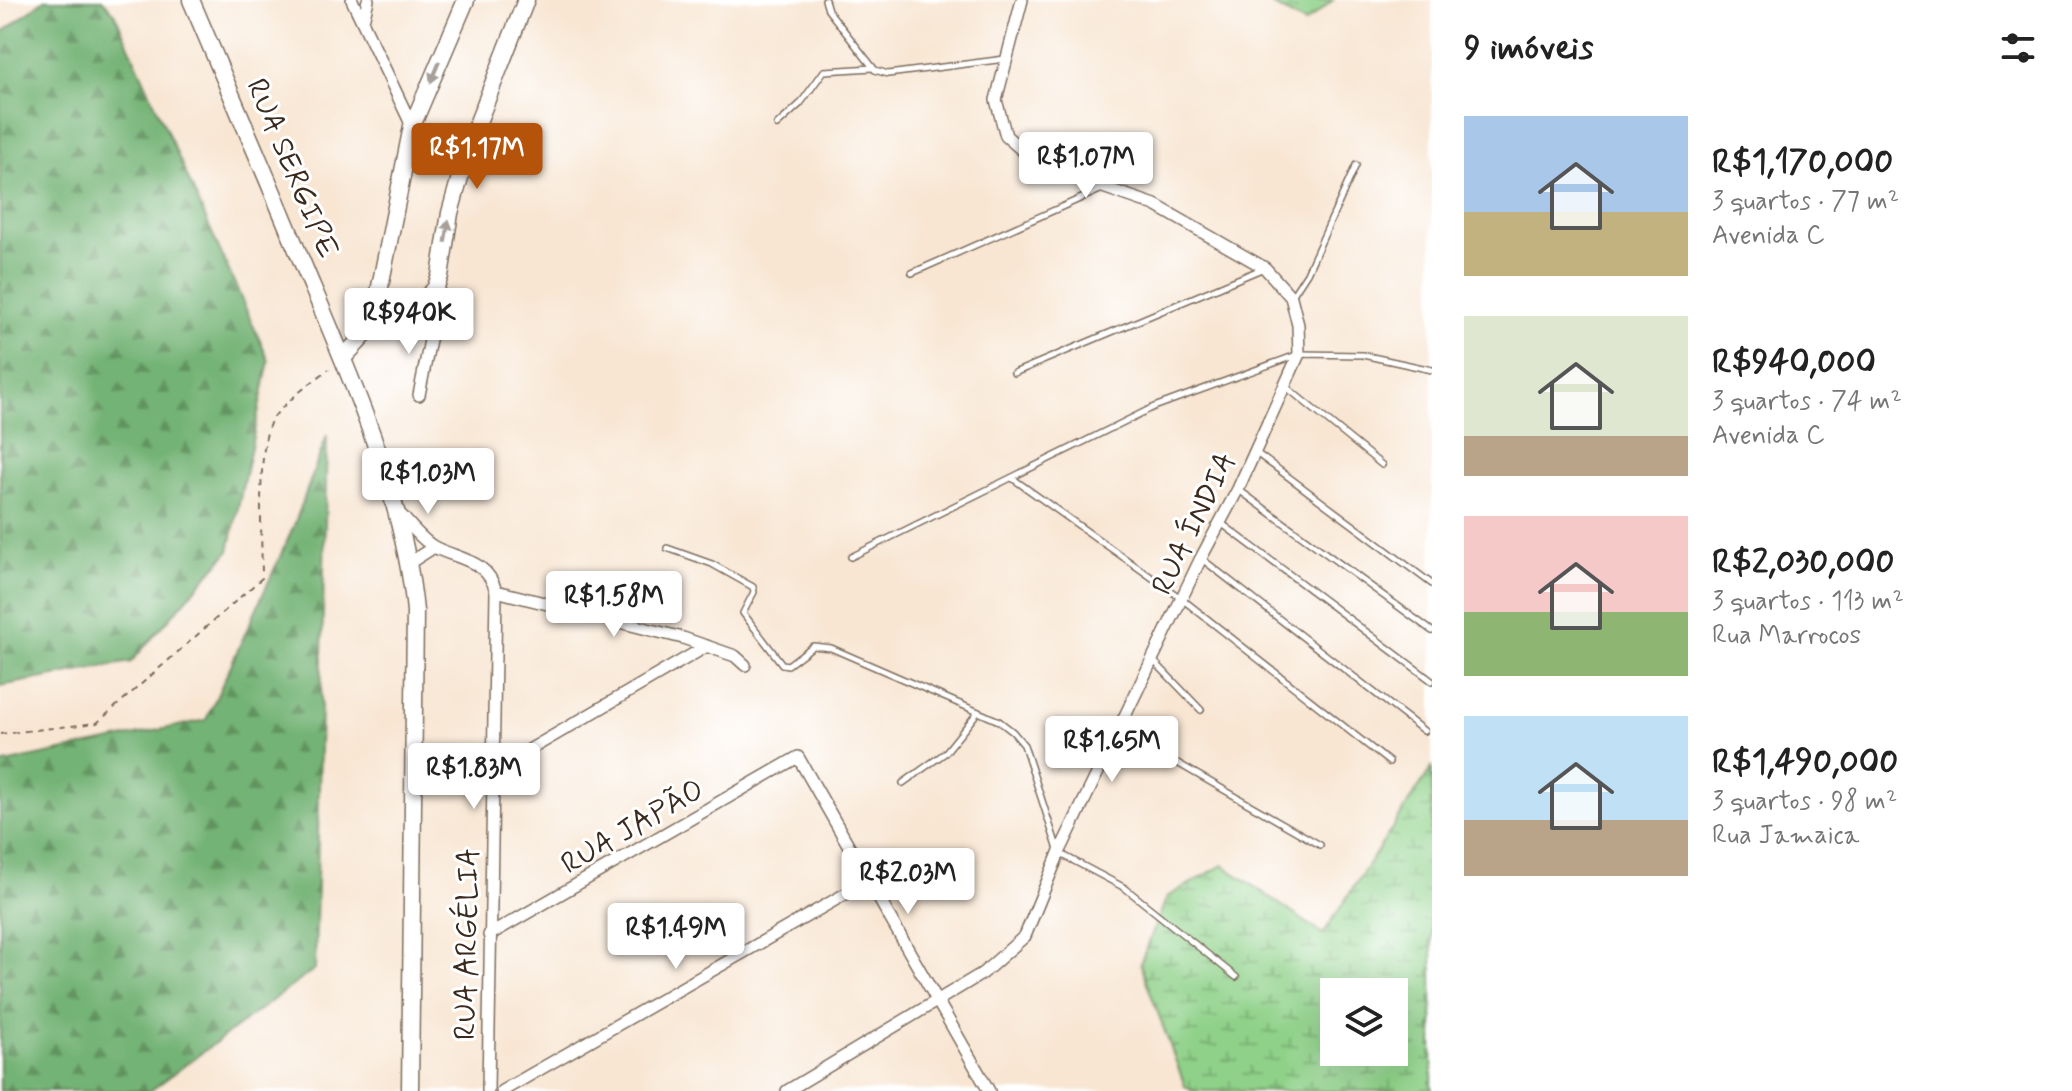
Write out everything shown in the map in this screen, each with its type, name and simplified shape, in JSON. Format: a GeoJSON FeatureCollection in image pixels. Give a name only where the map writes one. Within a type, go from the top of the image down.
{"type":"FeatureCollection","features":[{"type":"Feature","properties":{"kind":"main road","name":"RUA SERGIPE"},"geometry":{"type":"LineString","coordinates":[[191,0],[343,358],[397,511],[409,563],[415,611],[410,1091]]}},
{"type":"Feature","properties":{"kind":"main road"},"geometry":{"type":"LineString","coordinates":[[372,327],[412,126],[466,0]]}},
{"type":"Feature","properties":{"kind":"main road"},"geometry":{"type":"LineString","coordinates":[[343,358],[372,327],[421,303],[435,289],[450,213],[469,145],[526,0]]}},
{"type":"Feature","properties":{"kind":"street"},"geometry":{"type":"LineString","coordinates":[[352,0],[412,126]]}},
{"type":"Feature","properties":{"kind":"street"},"geometry":{"type":"LineString","coordinates":[[363,22],[368,0]]}},
{"type":"Feature","properties":{"kind":"street"},"geometry":{"type":"LineString","coordinates":[[1022,0],[996,100],[1006,136],[1039,165],[1155,205],[1265,268],[1291,297]]}},
{"type":"Feature","properties":{"kind":"street","name":"RUA ÍNDIA"},"geometry":{"type":"LineString","coordinates":[[787,1091],[983,973],[1025,936],[1059,853],[1201,558],[1238,489],[1299,354],[1298,325],[1291,297]]}},
{"type":"Feature","properties":{"kind":"street"},"geometry":{"type":"LineString","coordinates":[[419,395],[435,315],[434,307],[421,303]]}},
{"type":"Feature","properties":{"kind":"street"},"geometry":{"type":"LineString","coordinates":[[397,511],[434,547],[470,560],[486,570],[496,591],[707,646],[735,656],[745,665]]}},
{"type":"Feature","properties":{"kind":"street"},"geometry":{"type":"LineString","coordinates":[[409,563],[434,547]]}},
{"type":"Feature","properties":{"kind":"street","name":"RUA ARGÉLIA"},"geometry":{"type":"LineString","coordinates":[[488,1091],[496,591]]}},
{"type":"Feature","properties":{"kind":"street"},"geometry":{"type":"LineString","coordinates":[[493,771],[707,646]]}},
{"type":"Feature","properties":{"kind":"street","name":"RUA JAPÃO"},"geometry":{"type":"LineString","coordinates":[[489,935],[798,757],[868,881]]}},
{"type":"Feature","properties":{"kind":"street"},"geometry":{"type":"LineString","coordinates":[[502,1091],[868,881],[989,1091]]}},
{"type":"Feature","properties":{"kind":"lane"},"geometry":{"type":"LineString","coordinates":[[825,0],[828,10],[874,68]]}},
{"type":"Feature","properties":{"kind":"lane"},"geometry":{"type":"LineString","coordinates":[[777,125],[800,104],[824,71],[874,68],[888,74],[1006,59]]}},
{"type":"Feature","properties":{"kind":"lane"},"geometry":{"type":"LineString","coordinates":[[1291,297],[1307,273],[1356,165]]}},
{"type":"Feature","properties":{"kind":"lane"},"geometry":{"type":"LineString","coordinates":[[912,273],[1105,188]]}},
{"type":"Feature","properties":{"kind":"lane"},"geometry":{"type":"LineString","coordinates":[[1014,373],[1265,268]]}},
{"type":"Feature","properties":{"kind":"lane"},"geometry":{"type":"LineString","coordinates":[[851,557],[1154,407],[1299,354],[1363,355],[1432,370]]}},
{"type":"Feature","properties":{"kind":"lane"},"geometry":{"type":"LineString","coordinates":[[1285,385],[1382,465]]}},
{"type":"Feature","properties":{"kind":"lane"},"geometry":{"type":"LineString","coordinates":[[1255,452],[1432,584]]}},
{"type":"Feature","properties":{"kind":"lane"},"geometry":{"type":"LineString","coordinates":[[1012,478],[1182,599],[1389,762]]}},
{"type":"Feature","properties":{"kind":"lane"},"geometry":{"type":"LineString","coordinates":[[1238,489],[1432,631]]}},
{"type":"Feature","properties":{"kind":"lane"},"geometry":{"type":"LineString","coordinates":[[1220,522],[1432,681]]}},
{"type":"Feature","properties":{"kind":"lane"},"geometry":{"type":"LineString","coordinates":[[667,548],[712,564],[753,587],[754,592],[743,613],[782,664],[788,665],[813,646],[831,648],[978,712],[1013,732],[1024,745],[1059,853],[1125,888],[1236,977]]}},
{"type":"Feature","properties":{"kind":"lane"},"geometry":{"type":"LineString","coordinates":[[1201,558],[1424,731]]}},
{"type":"Feature","properties":{"kind":"lane"},"geometry":{"type":"LineString","coordinates":[[1153,659],[1201,710]]}},
{"type":"Feature","properties":{"kind":"lane"},"geometry":{"type":"LineString","coordinates":[[903,783],[945,753],[978,712]]}},
{"type":"Feature","properties":{"kind":"lane"},"geometry":{"type":"LineString","coordinates":[[1119,729],[1320,845]]}},
{"type":"Feature","properties":{"kind":"path"},"geometry":{"type":"LineString","coordinates":[[0,734],[97,723],[262,578],[261,474],[271,421],[300,392],[343,358]]}},
{"type":"Feature","properties":{"kind":"green space"},"geometry":{"type":"Polygon","coordinates":[[[44,0],[102,0],[114,12],[269,361],[229,551],[131,662],[0,686],[0,34],[44,0]]]}},
{"type":"Feature","properties":{"kind":"green space"},"geometry":{"type":"Polygon","coordinates":[[[1263,0],[1333,0],[1305,23],[1263,0]]]}},
{"type":"Feature","properties":{"kind":"green space"},"geometry":{"type":"Polygon","coordinates":[[[327,435],[315,969],[150,1091],[0,1091],[0,764],[206,720],[293,528],[327,435]]]}},
{"type":"Feature","properties":{"kind":"green space"},"geometry":{"type":"Polygon","coordinates":[[[1432,767],[1432,1091],[1192,1091],[1185,1086],[1140,964],[1167,897],[1223,865],[1323,934],[1432,767]]]}}]}
